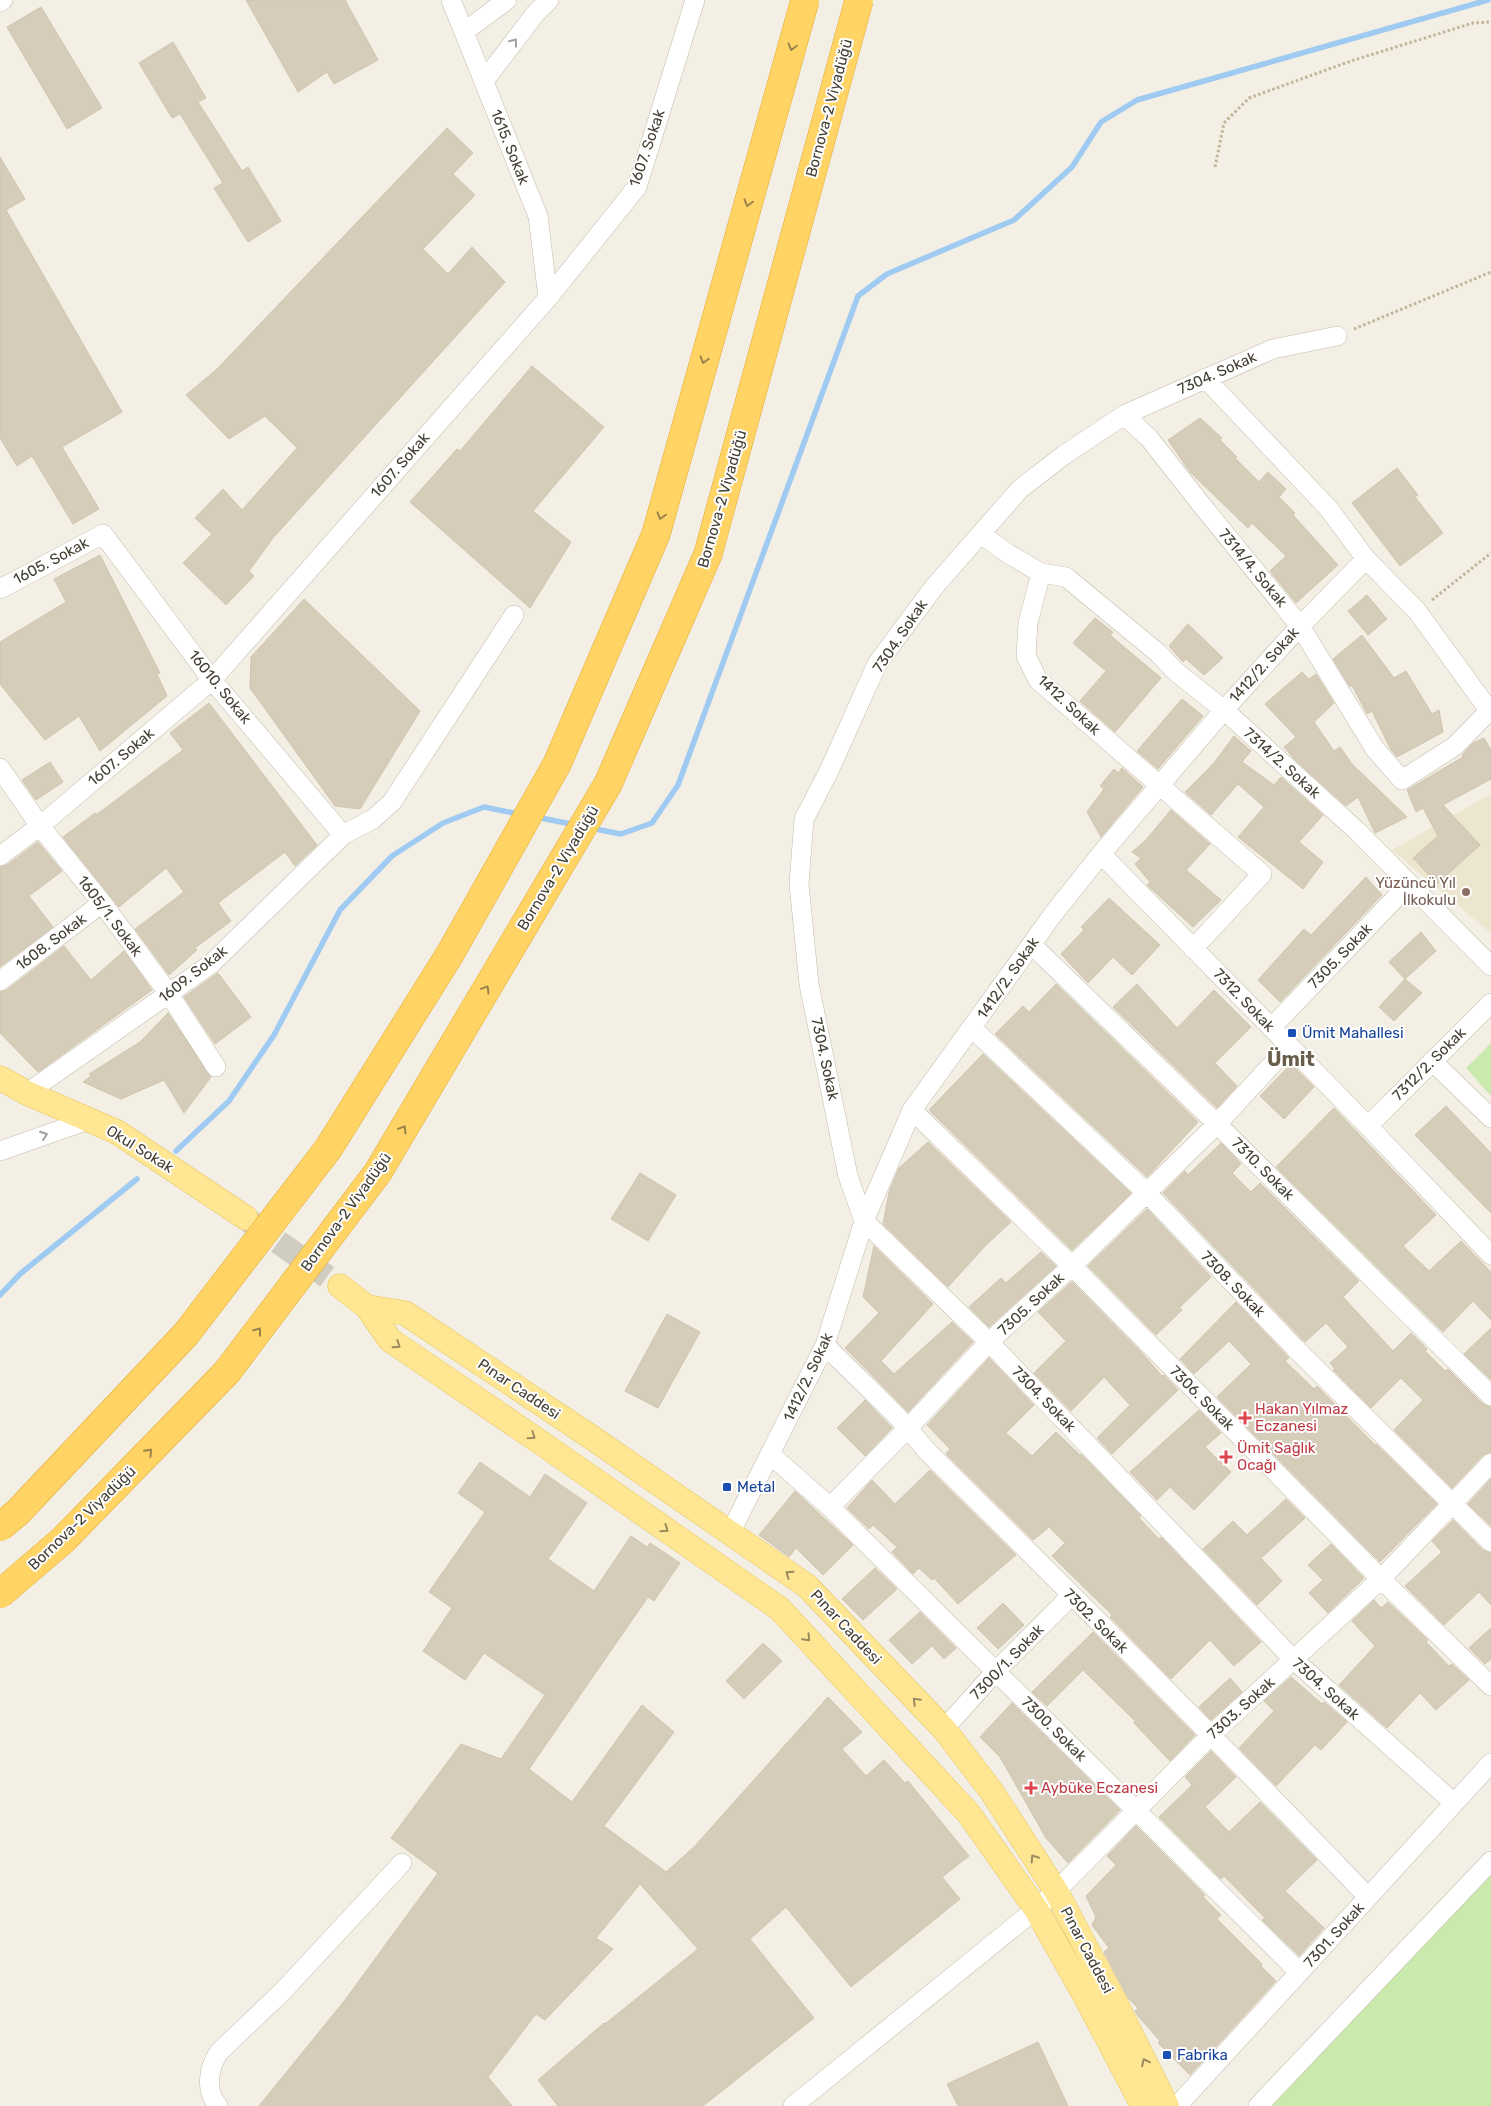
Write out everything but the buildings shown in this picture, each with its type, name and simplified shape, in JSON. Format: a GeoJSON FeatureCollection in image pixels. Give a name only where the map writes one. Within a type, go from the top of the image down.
{"type":"FeatureCollection","features":[{"type":"Feature","properties":{"kind":"highway"},"geometry":{"type":"LineString","coordinates":[[0,1527],[18,1512],[186,1334],[328,1149],[450,954],[557,764],[656,534],[805,0]]}},
{"type":"Feature","properties":{"kind":"highway","name":"Bornova-2 Viyadüğü"},"geometry":{"type":"LineString","coordinates":[[0,1594],[64,1540],[227,1372],[378,1172],[608,784],[708,554],[859,0]]}},
{"type":"Feature","properties":{"kind":"main road","name":"Okul Sokak"},"geometry":{"type":"LineString","coordinates":[[0,1078],[27,1093],[117,1132],[246,1218]]}},
{"type":"Feature","properties":{"kind":"main road","name":"Pınar Caddesi"},"geometry":{"type":"LineString","coordinates":[[340,1286],[367,1307],[390,1340],[780,1609],[969,1814],[1036,1910],[1083,1992],[1142,2106]]}},
{"type":"Feature","properties":{"kind":"main road","name":"Pınar Caddesi"},"geometry":{"type":"LineString","coordinates":[[367,1307],[405,1313],[594,1439],[807,1586],[944,1729],[992,1792],[1056,1891],[1115,2002],[1166,2106]]}},
{"type":"Feature","properties":{"kind":"street","name":"1615. Sokak"},"geometry":{"type":"LineString","coordinates":[[451,0],[538,216],[548,298]]}},
{"type":"Feature","properties":{"kind":"street"},"geometry":{"type":"LineString","coordinates":[[464,32],[507,0]]}},
{"type":"Feature","properties":{"kind":"street"},"geometry":{"type":"LineString","coordinates":[[484,81],[535,14],[549,0]]}},
{"type":"Feature","properties":{"kind":"street","name":"1607. Sokak"},"geometry":{"type":"LineString","coordinates":[[0,856],[40,826],[212,680],[548,298],[637,187],[695,0]]}},
{"type":"Feature","properties":{"kind":"street","name":"7304. Sokak"},"geometry":{"type":"LineString","coordinates":[[1337,336],[1273,349],[1124,415],[1064,455],[1020,490],[934,587],[877,664],[828,774],[804,819],[799,884],[809,984],[848,1176],[864,1221],[989,1342],[1294,1660],[1454,1803]]}},
{"type":"Feature","properties":{"kind":"street"},"geometry":{"type":"LineString","coordinates":[[1205,378],[1329,508],[1366,559],[1417,611],[1490,711]]}},
{"type":"Feature","properties":{"kind":"street","name":"7314/4. Sokak"},"geometry":{"type":"LineString","coordinates":[[1124,415],[1149,438],[1300,626],[1375,749],[1402,780],[1455,746],[1490,711]]}},
{"type":"Feature","properties":{"kind":"street","name":"16010. Sokak"},"geometry":{"type":"LineString","coordinates":[[102,534],[212,680],[343,835]]}},
{"type":"Feature","properties":{"kind":"street","name":"1605. Sokak"},"geometry":{"type":"LineString","coordinates":[[0,588],[102,534]]}},
{"type":"Feature","properties":{"kind":"street","name":"7314/2. Sokak"},"geometry":{"type":"LineString","coordinates":[[981,534],[1041,574],[1066,577],[1158,653],[1175,671],[1224,710],[1356,830],[1491,966]]}},
{"type":"Feature","properties":{"kind":"street","name":"1412/2. Sokak"},"geometry":{"type":"LineString","coordinates":[[730,1533],[771,1455],[824,1345],[864,1221],[912,1110],[973,1029],[1054,913],[1101,854],[1224,710],[1300,626],[1366,559]]}},
{"type":"Feature","properties":{"kind":"street","name":"1412. Sokak"},"geometry":{"type":"LineString","coordinates":[[1041,574],[1028,623],[1026,656],[1038,680],[1262,874],[1193,949]]}},
{"type":"Feature","properties":{"kind":"street","name":"1609. Sokak"},"geometry":{"type":"LineString","coordinates":[[27,1093],[211,964],[343,835],[373,819],[392,802],[514,615]]}},
{"type":"Feature","properties":{"kind":"street","name":"1605/1. Sokak"},"geometry":{"type":"LineString","coordinates":[[0,768],[40,826],[102,903],[169,994],[216,1067]]}},
{"type":"Feature","properties":{"kind":"street","name":"7312. Sokak"},"geometry":{"type":"LineString","coordinates":[[1101,854],[1368,1126],[1491,1255]]}},
{"type":"Feature","properties":{"kind":"street","name":"7305. Sokak"},"geometry":{"type":"LineString","coordinates":[[1271,1028],[1409,884]]}},
{"type":"Feature","properties":{"kind":"street","name":"1608. Sokak"},"geometry":{"type":"LineString","coordinates":[[0,981],[102,903]]}},
{"type":"Feature","properties":{"kind":"street","name":"7310. Sokak"},"geometry":{"type":"LineString","coordinates":[[1032,945],[1217,1124],[1491,1396]]}},
{"type":"Feature","properties":{"kind":"street","name":"7312/2. Sokak"},"geometry":{"type":"LineString","coordinates":[[1368,1126],[1491,1003]]}},
{"type":"Feature","properties":{"kind":"street","name":"7308. Sokak"},"geometry":{"type":"LineString","coordinates":[[973,1029],[1147,1193],[1295,1348],[1491,1542]]}},
{"type":"Feature","properties":{"kind":"street","name":"7305. Sokak"},"geometry":{"type":"LineString","coordinates":[[830,1506],[908,1428],[989,1342],[1072,1266],[1217,1124],[1289,1046]]}},
{"type":"Feature","properties":{"kind":"street"},"geometry":{"type":"LineString","coordinates":[[1432,1060],[1491,1118]]}},
{"type":"Feature","properties":{"kind":"street","name":"7306. Sokak"},"geometry":{"type":"LineString","coordinates":[[912,1110],[1072,1266],[1381,1579],[1491,1686]]}},
{"type":"Feature","properties":{"kind":"street"},"geometry":{"type":"LineString","coordinates":[[0,1151],[88,1120]]}},
{"type":"Feature","properties":{"kind":"street","name":"7302. Sokak"},"geometry":{"type":"LineString","coordinates":[[824,1345],[908,1428],[931,1455],[1211,1735],[1368,1897]]}},
{"type":"Feature","properties":{"kind":"street"},"geometry":{"type":"LineString","coordinates":[[771,1455],[830,1506]]}},
{"type":"Feature","properties":{"kind":"street","name":"7303. Sokak"},"geometry":{"type":"LineString","coordinates":[[793,2106],[1036,1910],[1211,1735],[1381,1579],[1451,1503],[1491,1463]]}},
{"type":"Feature","properties":{"kind":"street","name":"7300. Sokak"},"geometry":{"type":"LineString","coordinates":[[830,1506],[1299,1972]]}},
{"type":"Feature","properties":{"kind":"street","name":"7300/1. Sokak"},"geometry":{"type":"LineString","coordinates":[[944,1729],[996,1671],[1071,1596]]}},
{"type":"Feature","properties":{"kind":"street","name":"7301. Sokak"},"geometry":{"type":"LineString","coordinates":[[1177,2106],[1491,1763]]}},
{"type":"Feature","properties":{"kind":"street"},"geometry":{"type":"LineString","coordinates":[[1258,2106],[1491,1861]]}},
{"type":"Feature","properties":{"kind":"street"},"geometry":{"type":"LineString","coordinates":[[218,2106],[211,2094],[209,2076],[214,2059],[219,2052],[282,1992],[402,1863]]}},
{"type":"Feature","properties":{"kind":"path"},"geometry":{"type":"LineString","coordinates":[[1215,167],[1224,123],[1249,98],[1351,60],[1473,23],[1491,22]]}},
{"type":"Feature","properties":{"kind":"path"},"geometry":{"type":"LineString","coordinates":[[1337,336],[1491,272]]}},
{"type":"Feature","properties":{"kind":"path"},"geometry":{"type":"LineString","coordinates":[[1417,611],[1491,553]]}},
{"type":"Feature","properties":{"kind":"shaded area","name":"Yüzüncü Yıl İlkokulu"},"geometry":{"type":"Polygon","coordinates":[[[1491,794],[1491,933],[1392,850],[1491,794]]]}},
{"type":"Feature","properties":{"kind":"green space"},"geometry":{"type":"Polygon","coordinates":[[[1491,1043],[1491,1096],[1466,1068],[1491,1043]]]}},
{"type":"Feature","properties":{"kind":"green space"},"geometry":{"type":"Polygon","coordinates":[[[1491,1870],[1491,2106],[1272,2106],[1491,1870]]]}},
{"type":"Feature","properties":{"kind":"waterway"},"geometry":{"type":"LineString","coordinates":[[590,828],[621,834],[652,823],[678,785],[858,296],[887,274],[1014,220],[1072,167],[1101,122],[1137,100],[1488,0]]}},
{"type":"Feature","properties":{"kind":"waterway"},"geometry":{"type":"LineString","coordinates":[[176,1151],[229,1101],[274,1035],[340,910],[392,856],[443,823],[484,807],[519,814]]}},
{"type":"Feature","properties":{"kind":"waterway"},"geometry":{"type":"LineString","coordinates":[[536,817],[576,825]]}},
{"type":"Feature","properties":{"kind":"waterway"},"geometry":{"type":"LineString","coordinates":[[0,1295],[20,1274],[137,1179]]}},
{"type":"Feature","properties":{"kind":"tunnel"},"geometry":{"type":"LineString","coordinates":[[249,1221],[340,1286]]}},
{"type":"Feature","properties":{"kind":"place","name":"Yüzüncü Yıl İlkokulu"},"geometry":{"type":"Point","coordinates":[1466,892]}},
{"type":"Feature","properties":{"kind":"place","name":"Ümit Mahallesi"},"geometry":{"type":"Point","coordinates":[1292,1033]}},
{"type":"Feature","properties":{"kind":"place","name":"Hakan Yılmaz Eczanesi"},"geometry":{"type":"Point","coordinates":[1245,1418]}},
{"type":"Feature","properties":{"kind":"place","name":"Ümit Sağlık Ocağı"},"geometry":{"type":"Point","coordinates":[1226,1457]}},
{"type":"Feature","properties":{"kind":"place","name":"Metal"},"geometry":{"type":"Point","coordinates":[727,1487]}},
{"type":"Feature","properties":{"kind":"place","name":"Aybüke Eczanesi"},"geometry":{"type":"Point","coordinates":[1031,1788]}},
{"type":"Feature","properties":{"kind":"place","name":"Fabrika"},"geometry":{"type":"Point","coordinates":[1167,2055]}},
{"type":"Feature","properties":{"kind":"district","name":"Ümit"},"geometry":{"type":"Point","coordinates":[1291,1059]}}]}
